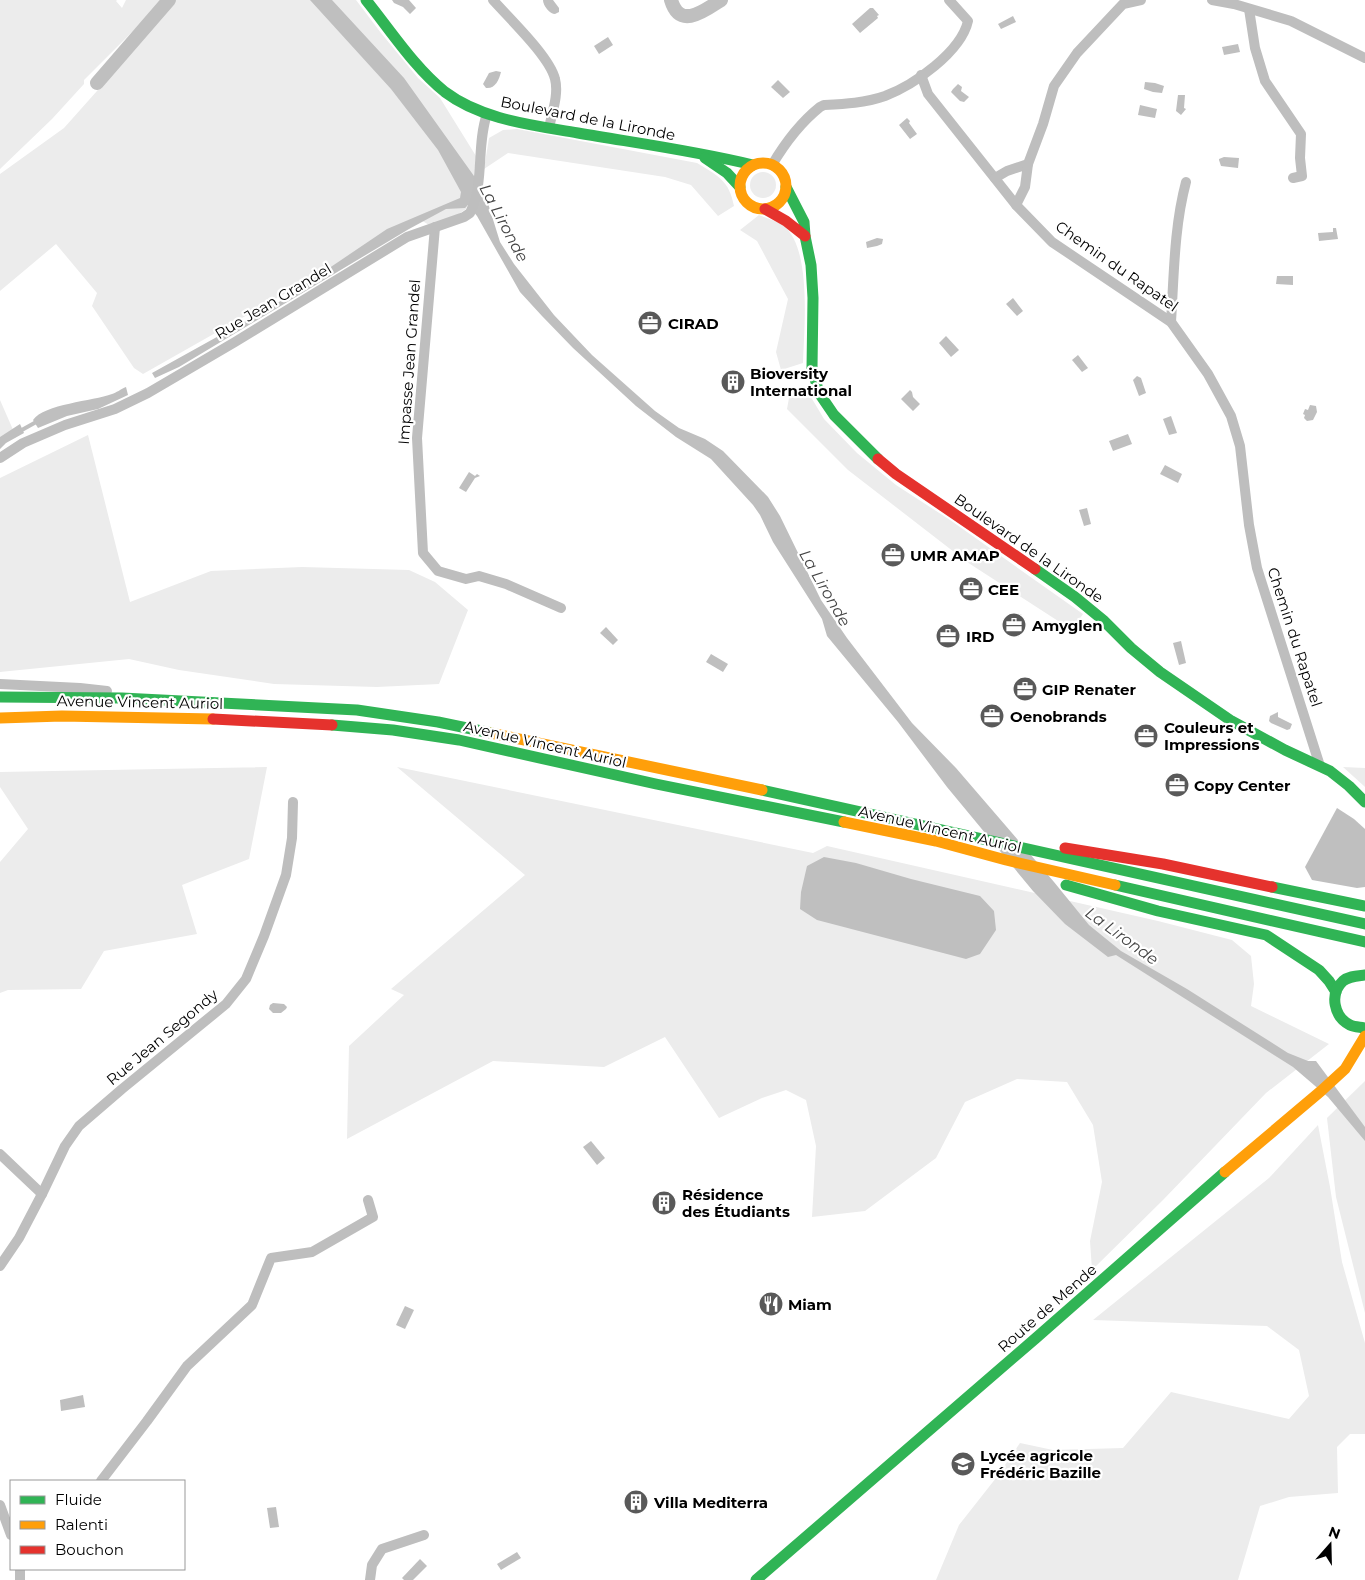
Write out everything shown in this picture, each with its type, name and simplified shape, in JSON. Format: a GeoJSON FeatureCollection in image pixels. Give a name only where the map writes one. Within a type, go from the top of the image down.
{"type":"FeatureCollection","features":[{"type":"Feature","properties":{"kind":"main road","name":"Boulevard de la Lironde"},"geometry":{"type":"LineString","coordinates":[[366,0],[434,82],[447,94],[487,114],[549,128],[753,165]]}},
{"type":"Feature","properties":{"kind":"main road","name":"Boulevard de la Lironde"},"geometry":{"type":"LineString","coordinates":[[702,156],[728,173],[740,187]]}},
{"type":"Feature","properties":{"kind":"main road"},"geometry":{"type":"LineString","coordinates":[[765,209],[777,204],[782,199],[786,187],[783,174],[772,165],[765,163],[753,165],[743,174],[740,187],[744,200],[750,205],[765,209],[792,224],[805,236]]}},
{"type":"Feature","properties":{"kind":"main road","name":"Boulevard de la Lironde"},"geometry":{"type":"LineString","coordinates":[[786,187],[804,222],[811,265],[813,298],[812,368],[819,393],[834,416],[896,474],[1075,597],[1103,620],[1131,648],[1193,696],[1269,742],[1330,771],[1365,802]]}},
{"type":"Feature","properties":{"kind":"main road","name":"Avenue Vincent Auriol"},"geometry":{"type":"LineString","coordinates":[[0,697],[122,698],[357,710],[474,728],[745,786],[1365,924]]}},
{"type":"Feature","properties":{"kind":"main road","name":"Avenue Vincent Auriol"},"geometry":{"type":"LineString","coordinates":[[0,718],[32,715],[289,721],[377,728],[459,740],[637,780],[936,841],[1073,876],[1365,942]]}},
{"type":"Feature","properties":{"kind":"main road"},"geometry":{"type":"LineString","coordinates":[[602,756],[767,784],[1058,847],[1163,864],[1343,903],[1365,906]]}},
{"type":"Feature","properties":{"kind":"main road"},"geometry":{"type":"LineString","coordinates":[[738,800],[842,828],[942,850],[1158,911],[1266,935],[1319,970],[1336,992]]}},
{"type":"Feature","properties":{"kind":"main road"},"geometry":{"type":"LineString","coordinates":[[1365,965],[1360,976],[1347,979],[1340,984],[1334,1000],[1335,1008],[1343,1021],[1350,1026],[1365,1028]]}},
{"type":"Feature","properties":{"kind":"main road"},"geometry":{"type":"LineString","coordinates":[[1350,1026],[1353,1034],[1354,1054]]}},
{"type":"Feature","properties":{"kind":"main road","name":"Route de Mende"},"geometry":{"type":"LineString","coordinates":[[756,1580],[1253,1148],[1295,1114],[1345,1069],[1365,1036]]}},
{"type":"Feature","properties":{"kind":"street"},"geometry":{"type":"LineString","coordinates":[[493,0],[538,50],[555,78],[556,88],[549,128]]}},
{"type":"Feature","properties":{"kind":"street"},"geometry":{"type":"LineString","coordinates":[[772,165],[786,142],[801,124],[820,107],[824,105],[865,102],[885,96],[921,75],[947,54],[966,30],[968,21],[949,0]]}},
{"type":"Feature","properties":{"kind":"street"},"geometry":{"type":"LineString","coordinates":[[1016,205],[1025,187],[1028,164],[1043,124],[1054,86],[1077,53],[1123,4],[1141,0]]}},
{"type":"Feature","properties":{"kind":"street"},"geometry":{"type":"LineString","coordinates":[[1212,0],[1291,21],[1365,58]]}},
{"type":"Feature","properties":{"kind":"street"},"geometry":{"type":"LineString","coordinates":[[1249,9],[1255,48],[1265,81],[1301,134],[1300,158],[1302,176],[1293,178]]}},
{"type":"Feature","properties":{"kind":"street","name":"Chemin du Rapatel"},"geometry":{"type":"LineString","coordinates":[[921,75],[928,94],[1016,205],[1052,242],[1171,322],[1208,374],[1231,416],[1240,446],[1249,525],[1257,568],[1320,766]]}},
{"type":"Feature","properties":{"kind":"street","name":"Rue Jean Grandel"},"geometry":{"type":"LineString","coordinates":[[0,458],[23,443],[65,425],[115,409],[148,393],[407,237],[435,228],[470,213],[476,199],[487,114]]}},
{"type":"Feature","properties":{"kind":"street"},"geometry":{"type":"LineString","coordinates":[[995,178],[1007,171],[1028,164]]}},
{"type":"Feature","properties":{"kind":"street"},"geometry":{"type":"LineString","coordinates":[[1171,322],[1177,231],[1186,182]]}},
{"type":"Feature","properties":{"kind":"street","name":"Impasse Jean Grandel"},"geometry":{"type":"LineString","coordinates":[[435,228],[417,438],[423,553],[438,571],[466,580],[479,576],[506,584],[562,608]]}},
{"type":"Feature","properties":{"kind":"street","name":"Avenue Vincent Auriol"},"geometry":{"type":"LineString","coordinates":[[0,684],[80,688],[197,702]]}},
{"type":"Feature","properties":{"kind":"street","name":"Rue Jean Segondy"},"geometry":{"type":"LineString","coordinates":[[0,1266],[20,1238],[65,1146],[79,1126],[226,1004],[246,979],[286,875],[292,838],[293,802]]}},
{"type":"Feature","properties":{"kind":"street"},"geometry":{"type":"LineString","coordinates":[[0,1154],[42,1194]]}},
{"type":"Feature","properties":{"kind":"street"},"geometry":{"type":"LineString","coordinates":[[102,1480],[187,1366],[252,1305],[271,1258],[312,1252],[373,1217],[368,1200]]}},
{"type":"Feature","properties":{"kind":"street"},"geometry":{"type":"LineString","coordinates":[[0,1505],[10,1532]]}},
{"type":"Feature","properties":{"kind":"street"},"geometry":{"type":"LineString","coordinates":[[370,1580],[372,1565],[382,1550],[424,1535]]}},
{"type":"Feature","properties":{"kind":"shaded area"},"geometry":{"type":"Polygon","coordinates":[[[0,0],[117,0],[122,8],[126,0],[356,0],[418,78],[440,98],[476,156],[473,185],[466,209],[457,215],[429,225],[421,220],[346,259],[143,374],[134,368],[92,306],[97,293],[56,244],[0,291],[0,174],[64,128],[146,36],[137,27],[84,80],[84,84],[52,119],[0,169],[0,0]]]}},
{"type":"Feature","properties":{"kind":"shaded area"},"geometry":{"type":"Polygon","coordinates":[[[310,0],[332,0],[404,78],[474,176],[487,200],[500,242],[514,264],[554,315],[592,355],[655,411],[679,428],[705,439],[723,451],[768,497],[780,516],[821,600],[847,638],[912,723],[956,768],[1089,925],[1121,951],[1187,989],[1288,1053],[1308,1061],[1316,1061],[1365,1127],[1365,1141],[1328,1097],[1293,1067],[1116,955],[1108,957],[1065,924],[1033,891],[947,787],[898,722],[827,636],[822,619],[773,542],[753,505],[711,459],[676,437],[636,406],[573,348],[542,316],[520,292],[477,216],[468,205],[465,208],[446,209],[409,229],[179,367],[155,378],[152,373],[276,304],[387,229],[460,198],[461,192],[438,150],[391,89],[310,0]]]}},
{"type":"Feature","properties":{"kind":"shaded area"},"geometry":{"type":"Polygon","coordinates":[[[392,0],[409,0],[416,8],[410,14],[392,0]]]}},
{"type":"Feature","properties":{"kind":"shaded area"},"geometry":{"type":"Polygon","coordinates":[[[543,0],[553,0],[559,8],[559,12],[553,14],[549,11],[544,5],[543,0]]]}},
{"type":"Feature","properties":{"kind":"shaded area"},"geometry":{"type":"Polygon","coordinates":[[[870,8],[873,8],[879,15],[877,16],[878,18],[860,33],[852,24],[870,8]]]}},
{"type":"Feature","properties":{"kind":"shaded area"},"geometry":{"type":"Polygon","coordinates":[[[1013,16],[1016,22],[1001,29],[998,24],[1013,16]]]}},
{"type":"Feature","properties":{"kind":"shaded area"},"geometry":{"type":"Polygon","coordinates":[[[608,37],[613,45],[599,54],[594,46],[608,37]]]}},
{"type":"Feature","properties":{"kind":"shaded area"},"geometry":{"type":"Polygon","coordinates":[[[1238,44],[1240,52],[1224,55],[1222,47],[1238,44]]]}},
{"type":"Feature","properties":{"kind":"shaded area"},"geometry":{"type":"Polygon","coordinates":[[[501,72],[498,81],[492,87],[486,88],[483,84],[489,73],[501,72]]]}},
{"type":"Feature","properties":{"kind":"shaded area"},"geometry":{"type":"Polygon","coordinates":[[[778,80],[790,92],[783,98],[771,87],[778,80]]]}},
{"type":"Feature","properties":{"kind":"shaded area"},"geometry":{"type":"Polygon","coordinates":[[[1145,82],[1164,86],[1162,93],[1144,89],[1145,82]]]}},
{"type":"Feature","properties":{"kind":"shaded area"},"geometry":{"type":"Polygon","coordinates":[[[958,84],[962,87],[961,91],[969,97],[964,102],[960,101],[951,92],[958,84]]]}},
{"type":"Feature","properties":{"kind":"shaded area"},"geometry":{"type":"Polygon","coordinates":[[[1178,95],[1185,95],[1184,108],[1186,109],[1181,115],[1176,111],[1178,95]]]}},
{"type":"Feature","properties":{"kind":"shaded area"},"geometry":{"type":"Polygon","coordinates":[[[1140,105],[1157,109],[1155,118],[1138,115],[1140,105]]]}},
{"type":"Feature","properties":{"kind":"shaded area"},"geometry":{"type":"Polygon","coordinates":[[[907,118],[917,134],[910,139],[899,125],[907,118]]]}},
{"type":"Feature","properties":{"kind":"shaded area"},"geometry":{"type":"Polygon","coordinates":[[[517,129],[697,163],[717,175],[726,184],[734,206],[718,216],[691,185],[665,177],[508,153],[484,169],[489,138],[503,130],[517,129]]]}},
{"type":"Feature","properties":{"kind":"shaded area"},"geometry":{"type":"Polygon","coordinates":[[[1224,157],[1239,158],[1238,168],[1221,166],[1219,159],[1224,157]]]}},
{"type":"Feature","properties":{"kind":"shaded area"},"geometry":{"type":"Polygon","coordinates":[[[763,172],[772,176],[776,185],[772,194],[763,198],[754,194],[750,185],[754,176],[763,172]]]}},
{"type":"Feature","properties":{"kind":"shaded area"},"geometry":{"type":"Polygon","coordinates":[[[759,215],[784,226],[793,237],[803,270],[805,311],[803,363],[781,370],[776,352],[788,299],[757,241],[740,230],[759,215]]]}},
{"type":"Feature","properties":{"kind":"shaded area"},"geometry":{"type":"Polygon","coordinates":[[[1333,228],[1336,228],[1338,239],[1319,241],[1318,233],[1333,232],[1333,228]]]}},
{"type":"Feature","properties":{"kind":"shaded area"},"geometry":{"type":"Polygon","coordinates":[[[877,238],[883,239],[882,244],[867,248],[866,242],[877,238]]]}},
{"type":"Feature","properties":{"kind":"shaded area"},"geometry":{"type":"Polygon","coordinates":[[[1277,276],[1293,276],[1293,285],[1276,284],[1277,276]]]}},
{"type":"Feature","properties":{"kind":"shaded area"},"geometry":{"type":"Polygon","coordinates":[[[1013,298],[1023,311],[1017,316],[1006,304],[1013,298]]]}},
{"type":"Feature","properties":{"kind":"shaded area"},"geometry":{"type":"Polygon","coordinates":[[[946,336],[959,350],[951,357],[939,343],[946,336]]]}},
{"type":"Feature","properties":{"kind":"shaded area"},"geometry":{"type":"Polygon","coordinates":[[[1078,355],[1088,368],[1082,372],[1072,360],[1078,355]]]}},
{"type":"Feature","properties":{"kind":"shaded area"},"geometry":{"type":"Polygon","coordinates":[[[1137,376],[1141,378],[1146,393],[1139,396],[1133,380],[1137,376]]]}},
{"type":"Feature","properties":{"kind":"shaded area"},"geometry":{"type":"Polygon","coordinates":[[[126,387],[128,395],[98,409],[67,416],[38,428],[33,420],[47,410],[112,394],[126,387]]]}},
{"type":"Feature","properties":{"kind":"shaded area"},"geometry":{"type":"Polygon","coordinates":[[[910,390],[913,397],[920,404],[913,411],[901,399],[910,390]]]}},
{"type":"Feature","properties":{"kind":"shaded area"},"geometry":{"type":"Polygon","coordinates":[[[808,392],[824,419],[857,453],[896,485],[950,520],[1083,614],[1072,630],[967,562],[848,470],[787,409],[789,398],[808,392]]]}},
{"type":"Feature","properties":{"kind":"shaded area"},"geometry":{"type":"Polygon","coordinates":[[[0,400],[14,432],[0,444],[0,400]]]}},
{"type":"Feature","properties":{"kind":"shaded area"},"geometry":{"type":"Polygon","coordinates":[[[1310,405],[1316,406],[1317,412],[1313,420],[1307,421],[1303,414],[1310,405]]]}},
{"type":"Feature","properties":{"kind":"shaded area"},"geometry":{"type":"Polygon","coordinates":[[[1171,416],[1177,433],[1169,435],[1163,419],[1171,416]]]}},
{"type":"Feature","properties":{"kind":"shaded area"},"geometry":{"type":"Polygon","coordinates":[[[20,424],[24,433],[6,443],[0,449],[0,437],[20,424]]]}},
{"type":"Feature","properties":{"kind":"shaded area"},"geometry":{"type":"Polygon","coordinates":[[[1128,434],[1132,444],[1113,451],[1109,441],[1128,434]]]}},
{"type":"Feature","properties":{"kind":"shaded area"},"geometry":{"type":"Polygon","coordinates":[[[88,435],[130,602],[211,571],[302,567],[409,570],[435,582],[468,610],[439,684],[377,687],[274,684],[179,670],[129,659],[0,672],[0,478],[88,435]]]}},
{"type":"Feature","properties":{"kind":"shaded area"},"geometry":{"type":"Polygon","coordinates":[[[1165,465],[1182,474],[1178,483],[1160,474],[1165,465]]]}},
{"type":"Feature","properties":{"kind":"shaded area"},"geometry":{"type":"Polygon","coordinates":[[[469,472],[475,476],[477,474],[480,476],[475,478],[466,492],[459,488],[469,472]]]}},
{"type":"Feature","properties":{"kind":"shaded area"},"geometry":{"type":"Polygon","coordinates":[[[1087,508],[1091,524],[1084,526],[1079,510],[1087,508]]]}},
{"type":"Feature","properties":{"kind":"shaded area"},"geometry":{"type":"Polygon","coordinates":[[[606,627],[618,640],[613,645],[600,633],[606,627]]]}},
{"type":"Feature","properties":{"kind":"shaded area"},"geometry":{"type":"Polygon","coordinates":[[[1181,641],[1186,663],[1179,665],[1173,643],[1181,641]]]}},
{"type":"Feature","properties":{"kind":"shaded area"},"geometry":{"type":"Polygon","coordinates":[[[711,654],[728,664],[723,672],[706,662],[711,654]]]}},
{"type":"Feature","properties":{"kind":"shaded area"},"geometry":{"type":"Polygon","coordinates":[[[1278,712],[1278,717],[1292,724],[1290,729],[1287,730],[1269,721],[1270,716],[1278,712]]]}},
{"type":"Feature","properties":{"kind":"shaded area"},"geometry":{"type":"Polygon","coordinates":[[[267,767],[249,859],[182,885],[197,934],[104,951],[81,989],[8,990],[0,993],[0,862],[28,829],[0,787],[0,772],[267,767]]]}},
{"type":"Feature","properties":{"kind":"shaded area"},"geometry":{"type":"Polygon","coordinates":[[[397,767],[813,853],[827,846],[1158,921],[1232,940],[1251,956],[1254,984],[1251,1006],[1329,1044],[1266,1093],[1163,1200],[1092,1270],[1090,1241],[1102,1182],[1093,1125],[1067,1082],[1017,1079],[965,1102],[936,1158],[865,1211],[812,1217],[816,1146],[806,1100],[786,1090],[762,1098],[719,1118],[665,1037],[604,1067],[493,1061],[347,1139],[349,1046],[404,995],[391,989],[525,875],[397,767]]]}},
{"type":"Feature","properties":{"kind":"shaded area"},"geometry":{"type":"Polygon","coordinates":[[[1343,767],[1365,768],[1365,787],[1364,786],[1343,767]]]}},
{"type":"Feature","properties":{"kind":"shaded area"},"geometry":{"type":"Polygon","coordinates":[[[1337,808],[1365,829],[1365,887],[1357,888],[1312,880],[1305,867],[1337,808]]]}},
{"type":"Feature","properties":{"kind":"shaded area"},"geometry":{"type":"Polygon","coordinates":[[[824,857],[856,863],[980,896],[994,911],[996,930],[980,954],[966,959],[817,920],[800,909],[801,892],[807,866],[824,857]]]}},
{"type":"Feature","properties":{"kind":"shaded area"},"geometry":{"type":"Polygon","coordinates":[[[273,1003],[284,1004],[287,1007],[281,1013],[273,1013],[269,1009],[273,1003]]]}},
{"type":"Feature","properties":{"kind":"shaded area"},"geometry":{"type":"Polygon","coordinates":[[[1365,1081],[1365,1313],[1336,1197],[1327,1118],[1365,1081]]]}},
{"type":"Feature","properties":{"kind":"shaded area"},"geometry":{"type":"Polygon","coordinates":[[[1318,1125],[1342,1262],[1365,1343],[1365,1434],[1350,1434],[1337,1447],[1338,1493],[1289,1497],[1260,1506],[1238,1580],[936,1580],[959,1525],[996,1478],[1020,1443],[1053,1450],[1123,1448],[1171,1392],[1289,1419],[1309,1396],[1299,1350],[1267,1326],[1093,1320],[1269,1178],[1318,1125]]]}},
{"type":"Feature","properties":{"kind":"shaded area"},"geometry":{"type":"Polygon","coordinates":[[[591,1141],[605,1158],[597,1165],[583,1147],[591,1141]]]}},
{"type":"Feature","properties":{"kind":"shaded area"},"geometry":{"type":"Polygon","coordinates":[[[405,1306],[414,1310],[405,1329],[396,1325],[405,1306]]]}},
{"type":"Feature","properties":{"kind":"shaded area"},"geometry":{"type":"Polygon","coordinates":[[[83,1395],[85,1407],[61,1411],[60,1400],[83,1395]]]}},
{"type":"Feature","properties":{"kind":"shaded area"},"geometry":{"type":"Polygon","coordinates":[[[276,1507],[279,1527],[270,1528],[267,1508],[276,1507]]]}},
{"type":"Feature","properties":{"kind":"shaded area"},"geometry":{"type":"Polygon","coordinates":[[[517,1552],[521,1558],[501,1570],[497,1564],[517,1552]]]}},
{"type":"Feature","properties":{"kind":"shaded area"},"geometry":{"type":"Polygon","coordinates":[[[420,1559],[427,1566],[413,1580],[404,1580],[402,1578],[420,1559]]]}},
{"type":"Feature","properties":{"kind":"waterway"},"geometry":{"type":"LineString","coordinates":[[97,83],[169,0]]}},
{"type":"Feature","properties":{"kind":"waterway"},"geometry":{"type":"LineString","coordinates":[[671,0],[675,9],[680,14],[686,16],[700,13],[721,0]]}},
{"type":"Feature","properties":{"kind":"waterway"},"geometry":{"type":"LineString","coordinates":[[20,431],[38,421]]}},
{"type":"Feature","properties":{"kind":"traffic: fast"},"geometry":{"type":"LineString","coordinates":[[366,0],[423,71],[445,92],[475,109],[526,124],[688,151],[753,165]]}},
{"type":"Feature","properties":{"kind":"traffic: fast"},"geometry":{"type":"LineString","coordinates":[[705,158],[727,173],[740,187]]}},
{"type":"Feature","properties":{"kind":"traffic: fast"},"geometry":{"type":"LineString","coordinates":[[786,187],[804,222],[811,265],[813,298],[812,368],[819,393],[834,415],[878,459]]}},
{"type":"Feature","properties":{"kind":"traffic: fast"},"geometry":{"type":"LineString","coordinates":[[1035,569],[1075,597],[1103,620],[1131,648],[1160,672],[1230,720],[1285,750],[1330,771],[1365,802]]}},
{"type":"Feature","properties":{"kind":"traffic: fast"},"geometry":{"type":"LineString","coordinates":[[0,697],[122,698],[357,710],[438,722],[491,733]]}},
{"type":"Feature","properties":{"kind":"traffic: fast"},"geometry":{"type":"LineString","coordinates":[[332,725],[393,730],[459,740],[656,784],[844,822]]}},
{"type":"Feature","properties":{"kind":"traffic: fast"},"geometry":{"type":"LineString","coordinates":[[762,790],[1365,924]]}},
{"type":"Feature","properties":{"kind":"traffic: fast"},"geometry":{"type":"LineString","coordinates":[[1066,885],[1158,911],[1266,935],[1319,970],[1336,992]]}},
{"type":"Feature","properties":{"kind":"traffic: fast"},"geometry":{"type":"LineString","coordinates":[[1115,885],[1365,942]]}},
{"type":"Feature","properties":{"kind":"traffic: fast"},"geometry":{"type":"LineString","coordinates":[[1272,887],[1365,906]]}},
{"type":"Feature","properties":{"kind":"traffic: fast"},"geometry":{"type":"LineString","coordinates":[[1365,975],[1345,979],[1339,986],[1335,999],[1335,1005],[1340,1017],[1352,1026],[1365,1028]]}},
{"type":"Feature","properties":{"kind":"traffic: fast"},"geometry":{"type":"LineString","coordinates":[[756,1580],[1225,1172]]}},
{"type":"Feature","properties":{"kind":"traffic: slow"},"geometry":{"type":"LineString","coordinates":[[763,163],[776,167],[782,173],[786,186],[782,199],[776,205],[763,209],[750,205],[744,199],[740,186],[744,173],[750,167],[763,163]]}},
{"type":"Feature","properties":{"kind":"traffic: slow"},"geometry":{"type":"LineString","coordinates":[[0,718],[62,716],[213,719]]}},
{"type":"Feature","properties":{"kind":"traffic: slow"},"geometry":{"type":"LineString","coordinates":[[491,733],[762,790]]}},
{"type":"Feature","properties":{"kind":"traffic: slow"},"geometry":{"type":"LineString","coordinates":[[844,822],[936,841],[1006,860],[1115,885]]}},
{"type":"Feature","properties":{"kind":"traffic: slow"},"geometry":{"type":"LineString","coordinates":[[1225,1172],[1345,1069],[1365,1036]]}},
{"type":"Feature","properties":{"kind":"traffic: jam"},"geometry":{"type":"LineString","coordinates":[[765,209],[786,221],[805,236]]}},
{"type":"Feature","properties":{"kind":"traffic: jam"},"geometry":{"type":"LineString","coordinates":[[878,459],[896,474],[1035,569]]}},
{"type":"Feature","properties":{"kind":"traffic: jam"},"geometry":{"type":"LineString","coordinates":[[213,719],[332,725]]}},
{"type":"Feature","properties":{"kind":"traffic: jam"},"geometry":{"type":"LineString","coordinates":[[1065,848],[1163,864],[1272,887]]}},
{"type":"Feature","properties":{"kind":"place","name":"CIRAD"},"geometry":{"type":"Point","coordinates":[650,323]}},
{"type":"Feature","properties":{"kind":"place","name":"Bioversity International"},"geometry":{"type":"Point","coordinates":[733,382]}},
{"type":"Feature","properties":{"kind":"place","name":"UMR AMAP"},"geometry":{"type":"Point","coordinates":[893,555]}},
{"type":"Feature","properties":{"kind":"place","name":"CEE"},"geometry":{"type":"Point","coordinates":[971,589]}},
{"type":"Feature","properties":{"kind":"place","name":"Amyglen"},"geometry":{"type":"Point","coordinates":[1014,625]}},
{"type":"Feature","properties":{"kind":"place","name":"IRD"},"geometry":{"type":"Point","coordinates":[948,636]}},
{"type":"Feature","properties":{"kind":"place","name":"GIP Renater"},"geometry":{"type":"Point","coordinates":[1025,689]}},
{"type":"Feature","properties":{"kind":"place","name":"Oenobrands"},"geometry":{"type":"Point","coordinates":[992,716]}},
{"type":"Feature","properties":{"kind":"place","name":"Couleurs et Impressions"},"geometry":{"type":"Point","coordinates":[1146,736]}},
{"type":"Feature","properties":{"kind":"place","name":"Copy Center"},"geometry":{"type":"Point","coordinates":[1177,785]}},
{"type":"Feature","properties":{"kind":"place","name":"Résidence des Étudiants"},"geometry":{"type":"Point","coordinates":[664,1203]}},
{"type":"Feature","properties":{"kind":"place","name":"Miam"},"geometry":{"type":"Point","coordinates":[771,1304]}},
{"type":"Feature","properties":{"kind":"place","name":"Lycée agricole Frédéric Bazille"},"geometry":{"type":"Point","coordinates":[963,1464]}},
{"type":"Feature","properties":{"kind":"place","name":"Villa Mediterra"},"geometry":{"type":"Point","coordinates":[636,1502]}},
{"type":"Feature","properties":{"kind":"water label","name":"La Lironde"},"geometry":{"type":"Point","coordinates":[504,223]}},
{"type":"Feature","properties":{"kind":"water label","name":"La Lironde"},"geometry":{"type":"Point","coordinates":[825,588]}},
{"type":"Feature","properties":{"kind":"water label","name":"La Lironde"},"geometry":{"type":"Point","coordinates":[1122,936]}}]}
